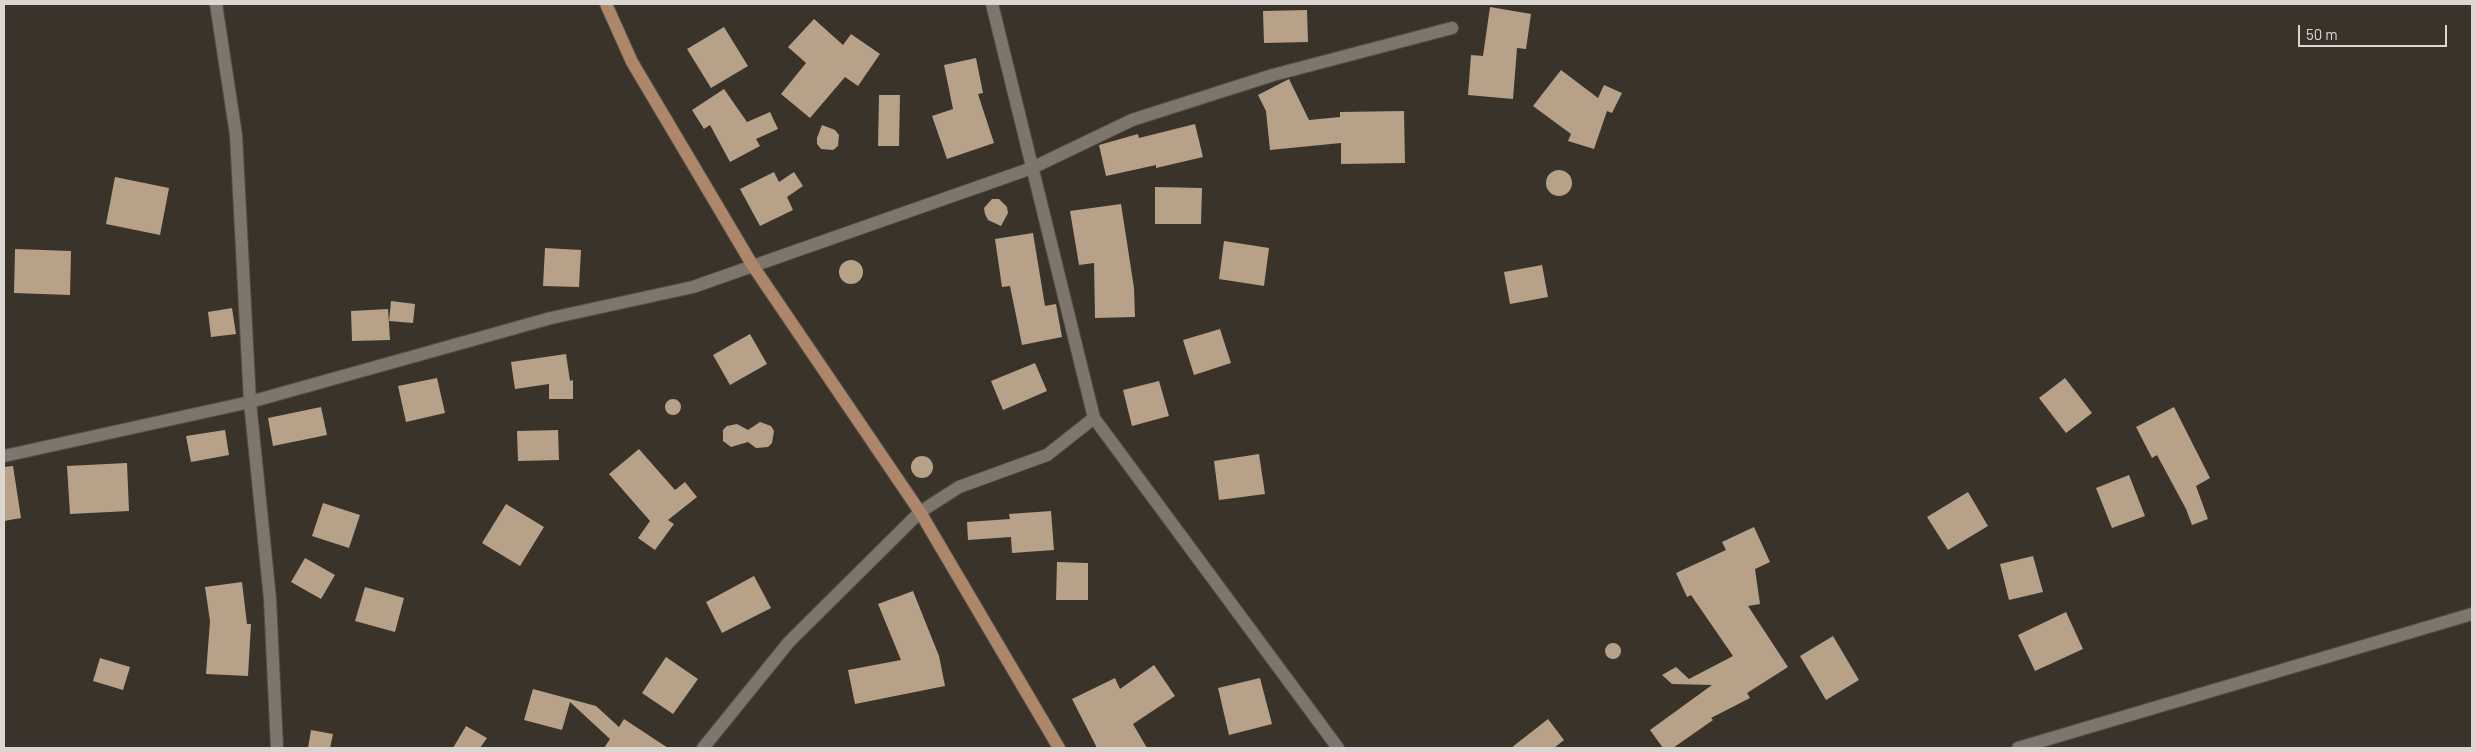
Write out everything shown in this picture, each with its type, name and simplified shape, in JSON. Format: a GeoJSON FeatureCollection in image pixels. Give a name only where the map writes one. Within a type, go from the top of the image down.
{"type":"FeatureCollection","features":[{"type":"Feature","properties":{"kind":"main road"},"geometry":{"type":"LineString","coordinates":[[606,4],[632,62],[753,266],[920,512],[1059,748]]}},
{"type":"Feature","properties":{"kind":"street"},"geometry":{"type":"LineString","coordinates":[[216,4],[236,135],[250,402],[270,599],[277,748]]}},
{"type":"Feature","properties":{"kind":"street"},"geometry":{"type":"LineString","coordinates":[[992,4],[1094,418],[1338,748]]}},
{"type":"Feature","properties":{"kind":"street"},"geometry":{"type":"LineString","coordinates":[[4,456],[250,402],[551,318],[693,287],[1032,168],[1132,120],[1273,74],[1452,28]]}},
{"type":"Feature","properties":{"kind":"street"},"geometry":{"type":"LineString","coordinates":[[703,748],[790,642],[920,512],[959,487],[1047,455],[1094,418]]}},
{"type":"Feature","properties":{"kind":"street"},"geometry":{"type":"LineString","coordinates":[[2018,748],[2472,614]]}},
{"type":"Feature","properties":{"kind":"building"},"geometry":{"type":"Polygon","coordinates":[[[1490,7],[1531,14],[1526,49],[1517,48],[1513,99],[1468,95],[1471,55],[1483,56],[1490,7]]]}},
{"type":"Feature","properties":{"kind":"building"},"geometry":{"type":"Polygon","coordinates":[[[1307,10],[1308,42],[1264,43],[1263,11],[1307,10]]]}},
{"type":"Feature","properties":{"kind":"building"},"geometry":{"type":"Polygon","coordinates":[[[814,19],[843,45],[851,34],[880,54],[858,86],[845,77],[810,118],[781,94],[806,63],[788,47],[814,19]]]}},
{"type":"Feature","properties":{"kind":"building"},"geometry":{"type":"Polygon","coordinates":[[[724,27],[748,66],[711,88],[687,49],[724,27]]]}},
{"type":"Feature","properties":{"kind":"building"},"geometry":{"type":"Polygon","coordinates":[[[976,58],[983,93],[978,94],[994,143],[947,159],[932,116],[953,109],[944,65],[976,58]]]}},
{"type":"Feature","properties":{"kind":"building"},"geometry":{"type":"Polygon","coordinates":[[[1561,70],[1598,98],[1604,85],[1622,93],[1612,113],[1607,111],[1594,149],[1568,141],[1571,134],[1533,106],[1561,70]]]}},
{"type":"Feature","properties":{"kind":"building"},"geometry":{"type":"Polygon","coordinates":[[[1289,79],[1309,120],[1340,117],[1340,112],[1404,111],[1405,163],[1341,164],[1341,143],[1270,150],[1266,111],[1258,95],[1289,79]]]}},
{"type":"Feature","properties":{"kind":"building"},"geometry":{"type":"Polygon","coordinates":[[[724,89],[747,122],[770,112],[778,129],[756,139],[760,146],[730,162],[710,125],[704,129],[692,110],[724,89]]]}},
{"type":"Feature","properties":{"kind":"building"},"geometry":{"type":"Polygon","coordinates":[[[879,95],[900,95],[899,146],[878,146],[879,95]]]}},
{"type":"Feature","properties":{"kind":"building"},"geometry":{"type":"Polygon","coordinates":[[[1195,124],[1203,157],[1156,168],[1156,165],[1106,176],[1099,145],[1138,134],[1139,138],[1195,124]]]}},
{"type":"Feature","properties":{"kind":"building"},"geometry":{"type":"Polygon","coordinates":[[[822,125],[835,130],[839,135],[838,146],[833,150],[821,149],[817,144],[817,138],[822,125]]]}},
{"type":"Feature","properties":{"kind":"building"},"geometry":{"type":"Polygon","coordinates":[[[1559,170],[1568,174],[1572,183],[1568,192],[1559,196],[1550,192],[1546,183],[1550,174],[1559,170]]]}},
{"type":"Feature","properties":{"kind":"building"},"geometry":{"type":"Polygon","coordinates":[[[774,172],[779,182],[794,172],[803,186],[787,197],[793,210],[760,226],[740,189],[774,172]]]}},
{"type":"Feature","properties":{"kind":"building"},"geometry":{"type":"Polygon","coordinates":[[[115,177],[169,188],[160,235],[106,224],[115,177]]]}},
{"type":"Feature","properties":{"kind":"building"},"geometry":{"type":"Polygon","coordinates":[[[1155,187],[1202,188],[1201,224],[1155,224],[1155,187]]]}},
{"type":"Feature","properties":{"kind":"building"},"geometry":{"type":"Polygon","coordinates":[[[992,199],[999,199],[1007,207],[1008,213],[1001,226],[988,220],[985,214],[984,208],[992,199]]]}},
{"type":"Feature","properties":{"kind":"building"},"geometry":{"type":"Polygon","coordinates":[[[1121,204],[1134,288],[1135,317],[1095,318],[1094,263],[1079,265],[1070,211],[1121,204]]]}},
{"type":"Feature","properties":{"kind":"building"},"geometry":{"type":"Polygon","coordinates":[[[1033,233],[1045,306],[1056,304],[1062,337],[1022,345],[1010,286],[1002,287],[995,239],[1033,233]]]}},
{"type":"Feature","properties":{"kind":"building"},"geometry":{"type":"Polygon","coordinates":[[[1224,241],[1269,248],[1264,286],[1219,279],[1224,241]]]}},
{"type":"Feature","properties":{"kind":"building"},"geometry":{"type":"Polygon","coordinates":[[[545,248],[581,250],[579,287],[543,286],[545,248]]]}},
{"type":"Feature","properties":{"kind":"building"},"geometry":{"type":"Polygon","coordinates":[[[15,249],[71,251],[70,295],[14,293],[15,249]]]}},
{"type":"Feature","properties":{"kind":"building"},"geometry":{"type":"Polygon","coordinates":[[[851,260],[860,263],[863,272],[860,281],[851,284],[842,281],[839,272],[842,263],[851,260]]]}},
{"type":"Feature","properties":{"kind":"building"},"geometry":{"type":"Polygon","coordinates":[[[1542,265],[1548,297],[1510,304],[1504,272],[1542,265]]]}},
{"type":"Feature","properties":{"kind":"building"},"geometry":{"type":"Polygon","coordinates":[[[391,301],[415,304],[413,323],[389,321],[391,301]]]}},
{"type":"Feature","properties":{"kind":"building"},"geometry":{"type":"Polygon","coordinates":[[[232,308],[236,334],[211,337],[208,312],[232,308]]]}},
{"type":"Feature","properties":{"kind":"building"},"geometry":{"type":"Polygon","coordinates":[[[388,309],[390,340],[352,341],[351,311],[388,309]]]}},
{"type":"Feature","properties":{"kind":"building"},"geometry":{"type":"Polygon","coordinates":[[[1220,329],[1231,363],[1194,375],[1183,340],[1220,329]]]}},
{"type":"Feature","properties":{"kind":"building"},"geometry":{"type":"Polygon","coordinates":[[[750,334],[767,364],[730,385],[713,355],[750,334]]]}},
{"type":"Feature","properties":{"kind":"building"},"geometry":{"type":"Polygon","coordinates":[[[566,354],[570,381],[573,380],[573,399],[549,399],[549,384],[515,389],[511,362],[566,354]]]}},
{"type":"Feature","properties":{"kind":"building"},"geometry":{"type":"Polygon","coordinates":[[[1035,363],[1047,391],[1003,410],[991,381],[1035,363]]]}},
{"type":"Feature","properties":{"kind":"building"},"geometry":{"type":"Polygon","coordinates":[[[437,378],[445,413],[406,422],[398,386],[437,378]]]}},
{"type":"Feature","properties":{"kind":"building"},"geometry":{"type":"Polygon","coordinates":[[[2065,378],[2092,413],[2066,433],[2039,398],[2065,378]]]}},
{"type":"Feature","properties":{"kind":"building"},"geometry":{"type":"Polygon","coordinates":[[[1159,381],[1169,416],[1132,426],[1123,390],[1159,381]]]}},
{"type":"Feature","properties":{"kind":"building"},"geometry":{"type":"Polygon","coordinates":[[[670,399],[676,399],[681,404],[679,413],[670,415],[665,410],[665,404],[670,399]]]}},
{"type":"Feature","properties":{"kind":"building"},"geometry":{"type":"Polygon","coordinates":[[[321,407],[327,435],[273,446],[268,418],[321,407]]]}},
{"type":"Feature","properties":{"kind":"building"},"geometry":{"type":"Polygon","coordinates":[[[2174,407],[2210,478],[2196,486],[2208,519],[2192,525],[2186,509],[2157,455],[2152,458],[2136,427],[2174,407]]]}},
{"type":"Feature","properties":{"kind":"building"},"geometry":{"type":"Polygon","coordinates":[[[760,422],[771,426],[774,431],[772,443],[768,447],[756,448],[748,442],[731,447],[723,441],[723,430],[727,426],[737,424],[748,430],[760,422]]]}},
{"type":"Feature","properties":{"kind":"building"},"geometry":{"type":"Polygon","coordinates":[[[225,430],[229,455],[191,462],[186,436],[225,430]]]}},
{"type":"Feature","properties":{"kind":"building"},"geometry":{"type":"Polygon","coordinates":[[[558,430],[559,460],[518,461],[517,431],[558,430]]]}},
{"type":"Feature","properties":{"kind":"building"},"geometry":{"type":"Polygon","coordinates":[[[639,449],[675,490],[685,482],[697,497],[668,520],[674,524],[655,550],[638,538],[650,521],[609,474],[639,449]]]}},
{"type":"Feature","properties":{"kind":"building"},"geometry":{"type":"Polygon","coordinates":[[[1259,454],[1265,494],[1219,500],[1214,461],[1259,454]]]}},
{"type":"Feature","properties":{"kind":"building"},"geometry":{"type":"Polygon","coordinates":[[[922,456],[930,459],[933,467],[930,475],[922,478],[914,475],[911,467],[914,459],[922,456]]]}},
{"type":"Feature","properties":{"kind":"building"},"geometry":{"type":"Polygon","coordinates":[[[127,463],[129,511],[70,514],[67,466],[127,463]]]}},
{"type":"Feature","properties":{"kind":"building"},"geometry":{"type":"Polygon","coordinates":[[[13,466],[21,518],[4,521],[4,467],[13,466]]]}},
{"type":"Feature","properties":{"kind":"building"},"geometry":{"type":"Polygon","coordinates":[[[2129,475],[2145,516],[2112,528],[2096,488],[2129,475]]]}},
{"type":"Feature","properties":{"kind":"building"},"geometry":{"type":"Polygon","coordinates":[[[1968,492],[1988,526],[1948,550],[1927,517],[1968,492]]]}},
{"type":"Feature","properties":{"kind":"building"},"geometry":{"type":"Polygon","coordinates":[[[323,503],[360,515],[349,548],[312,536],[323,503]]]}},
{"type":"Feature","properties":{"kind":"building"},"geometry":{"type":"Polygon","coordinates":[[[506,504],[544,527],[520,566],[482,543],[506,504]]]}},
{"type":"Feature","properties":{"kind":"building"},"geometry":{"type":"Polygon","coordinates":[[[1051,511],[1054,550],[1012,553],[1011,537],[968,540],[967,522],[1010,519],[1009,514],[1051,511]]]}},
{"type":"Feature","properties":{"kind":"building"},"geometry":{"type":"Polygon","coordinates":[[[1754,527],[1770,562],[1755,569],[1760,604],[1748,606],[1788,667],[1747,693],[1750,698],[1711,718],[1713,720],[1673,748],[1663,748],[1650,730],[1712,685],[1672,684],[1662,675],[1676,667],[1689,679],[1733,656],[1691,595],[1687,597],[1676,573],[1726,550],[1722,542],[1754,527]]]}},
{"type":"Feature","properties":{"kind":"building"},"geometry":{"type":"Polygon","coordinates":[[[2033,556],[2043,592],[2009,600],[2000,564],[2033,556]]]}},
{"type":"Feature","properties":{"kind":"building"},"geometry":{"type":"Polygon","coordinates":[[[305,558],[335,575],[321,599],[291,582],[305,558]]]}},
{"type":"Feature","properties":{"kind":"building"},"geometry":{"type":"Polygon","coordinates":[[[1057,562],[1088,563],[1088,600],[1056,600],[1057,562]]]}},
{"type":"Feature","properties":{"kind":"building"},"geometry":{"type":"Polygon","coordinates":[[[754,576],[771,608],[722,633],[706,602],[754,576]]]}},
{"type":"Feature","properties":{"kind":"building"},"geometry":{"type":"Polygon","coordinates":[[[242,582],[247,624],[251,624],[248,676],[206,674],[210,621],[205,587],[242,582]]]}},
{"type":"Feature","properties":{"kind":"building"},"geometry":{"type":"Polygon","coordinates":[[[365,587],[404,598],[395,632],[355,621],[365,587]]]}},
{"type":"Feature","properties":{"kind":"building"},"geometry":{"type":"Polygon","coordinates":[[[913,591],[939,656],[945,686],[855,704],[848,670],[901,660],[878,604],[913,591]]]}},
{"type":"Feature","properties":{"kind":"building"},"geometry":{"type":"Polygon","coordinates":[[[2066,612],[2083,649],[2035,671],[2018,635],[2066,612]]]}},
{"type":"Feature","properties":{"kind":"building"},"geometry":{"type":"Polygon","coordinates":[[[1833,636],[1859,680],[1826,700],[1800,656],[1833,636]]]}},
{"type":"Feature","properties":{"kind":"building"},"geometry":{"type":"Polygon","coordinates":[[[1610,643],[1616,643],[1621,648],[1619,657],[1610,659],[1605,654],[1605,648],[1610,643]]]}},
{"type":"Feature","properties":{"kind":"building"},"geometry":{"type":"Polygon","coordinates":[[[666,657],[698,679],[673,714],[642,693],[666,657]]]}},
{"type":"Feature","properties":{"kind":"building"},"geometry":{"type":"Polygon","coordinates":[[[100,658],[130,667],[123,690],[93,681],[100,658]]]}},
{"type":"Feature","properties":{"kind":"building"},"geometry":{"type":"Polygon","coordinates":[[[1154,665],[1175,696],[1133,724],[1147,748],[1097,748],[1072,699],[1115,678],[1120,689],[1154,665]]]}},
{"type":"Feature","properties":{"kind":"building"},"geometry":{"type":"Polygon","coordinates":[[[1260,678],[1272,724],[1229,735],[1218,688],[1260,678]]]}},
{"type":"Feature","properties":{"kind":"building"},"geometry":{"type":"Polygon","coordinates":[[[533,689],[596,706],[619,727],[624,719],[668,748],[604,748],[610,739],[570,702],[562,730],[524,720],[533,689]]]}},
{"type":"Feature","properties":{"kind":"building"},"geometry":{"type":"Polygon","coordinates":[[[1548,719],[1564,740],[1554,748],[1511,748],[1548,719]]]}},
{"type":"Feature","properties":{"kind":"building"},"geometry":{"type":"Polygon","coordinates":[[[466,726],[487,738],[480,748],[453,748],[466,726]]]}},
{"type":"Feature","properties":{"kind":"building"},"geometry":{"type":"Polygon","coordinates":[[[311,730],[333,734],[330,748],[308,748],[311,730]]]}}]}
